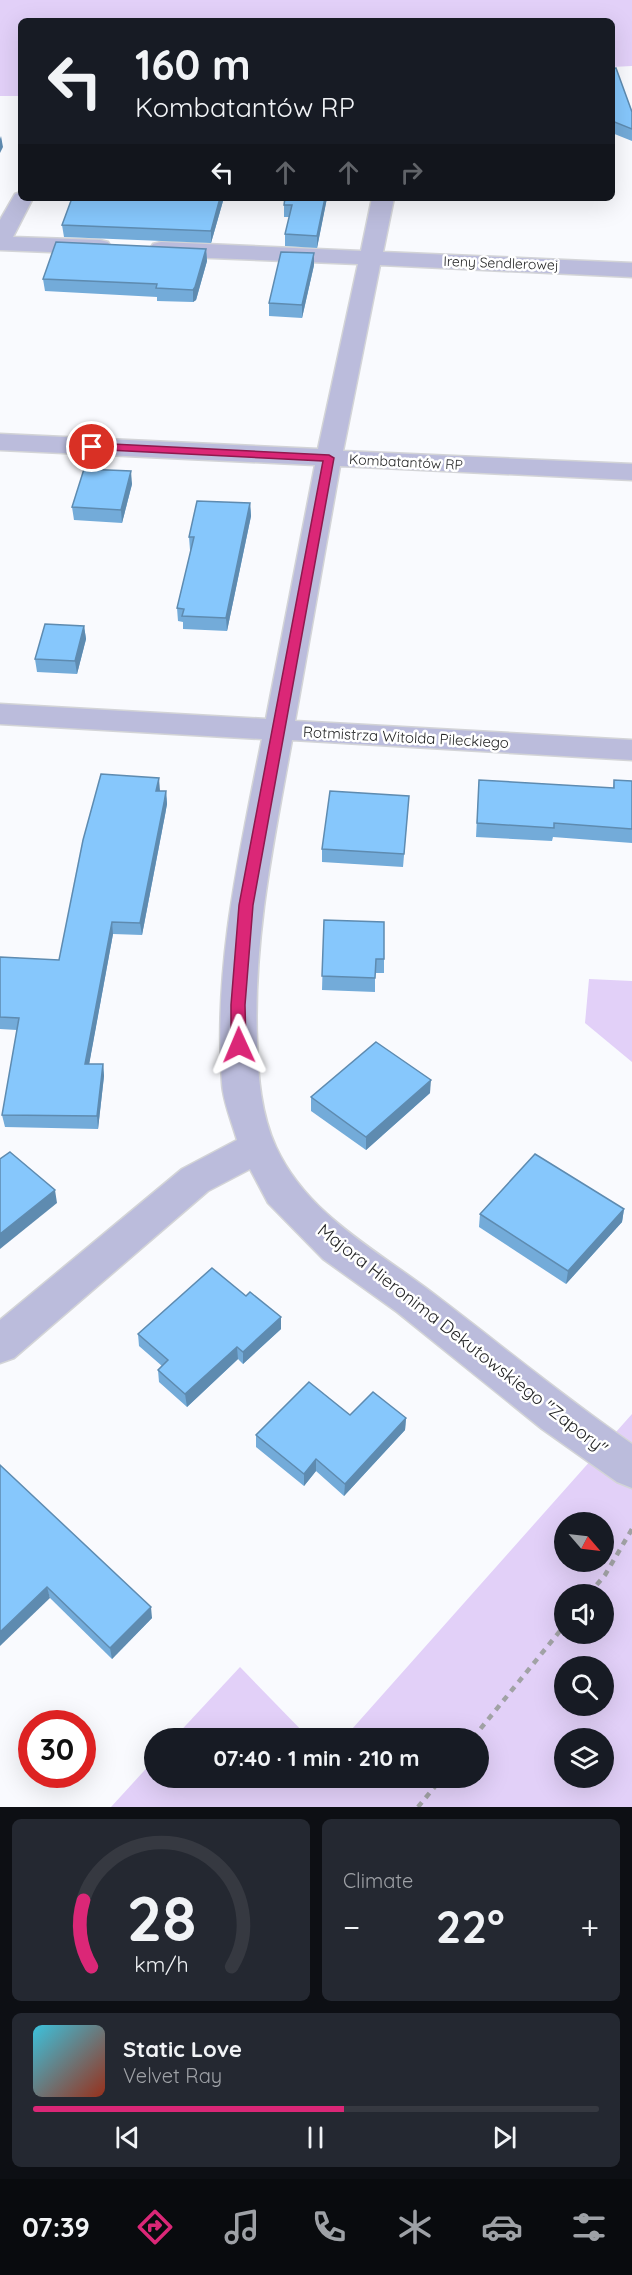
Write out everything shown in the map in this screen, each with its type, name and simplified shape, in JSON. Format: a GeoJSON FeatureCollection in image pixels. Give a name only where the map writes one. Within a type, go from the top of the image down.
{"type":"FeatureCollection","features":[{"type":"Feature","properties":{"kind":"street"},"geometry":{"type":"LineString","coordinates":[[20,201],[0,242],[117,248]]}},
{"type":"Feature","properties":{"kind":"street"},"geometry":{"type":"LineString","coordinates":[[369,258],[381,201]]}},
{"type":"Feature","properties":{"kind":"street","name":"Ireny Sendlerowej"},"geometry":{"type":"LineString","coordinates":[[141,249],[632,270]]}},
{"type":"Feature","properties":{"kind":"street","name":"Majora Hieronima Dekutowskiego \"Zapory\""},"geometry":{"type":"LineString","coordinates":[[369,258],[329,458],[246,905],[238,1005],[240,1085],[256,1147],[281,1192],[337,1247],[411,1300],[557,1416],[632,1467]]}},
{"type":"Feature","properties":{"kind":"street","name":"Kombatantów RP"},"geometry":{"type":"LineString","coordinates":[[0,442],[632,472]]}},
{"type":"Feature","properties":{"kind":"street","name":"Rotmistrza Witolda Pileckiego"},"geometry":{"type":"LineString","coordinates":[[0,714],[632,750]]}},
{"type":"Feature","properties":{"kind":"street"},"geometry":{"type":"LineString","coordinates":[[0,1345],[195,1180],[256,1147]]}},
{"type":"Feature","properties":{"kind":"path"},"geometry":{"type":"LineString","coordinates":[[597,1584],[632,1530]]}},
{"type":"Feature","properties":{"kind":"path"},"geometry":{"type":"LineString","coordinates":[[481,1728],[554,1638]]}},
{"type":"Feature","properties":{"kind":"path"},"geometry":{"type":"LineString","coordinates":[[418,1807],[434,1788]]}},
{"type":"Feature","properties":{"kind":"shaded area"},"geometry":{"type":"Polygon","coordinates":[[[0,0],[632,0],[632,66],[615,67],[615,18],[18,18],[18,96],[0,96],[0,0]]]}},
{"type":"Feature","properties":{"kind":"shaded area"},"geometry":{"type":"Polygon","coordinates":[[[589,979],[632,981],[632,1062],[585,1023],[589,979]]]}},
{"type":"Feature","properties":{"kind":"shaded area"},"geometry":{"type":"Polygon","coordinates":[[[632,1414],[632,1807],[111,1807],[144,1771],[144,1788],[489,1788],[489,1728],[353,1728],[632,1414]]]}},
{"type":"Feature","properties":{"kind":"shaded area"},"geometry":{"type":"Polygon","coordinates":[[[240,1667],[299,1728],[183,1728],[240,1667]]]}},
{"type":"Feature","properties":{"kind":"building"},"geometry":{"type":"Polygon","coordinates":[[[615,68],[632,112],[632,129],[615,122],[615,68]]]}},
{"type":"Feature","properties":{"kind":"building"},"geometry":{"type":"Polygon","coordinates":[[[71,201],[219,201],[211,231],[62,225],[71,201]]]}},
{"type":"Feature","properties":{"kind":"building"},"geometry":{"type":"Polygon","coordinates":[[[285,201],[324,201],[317,236],[285,234],[292,205],[284,205],[285,201]]]}},
{"type":"Feature","properties":{"kind":"building"},"geometry":{"type":"Polygon","coordinates":[[[56,242],[206,249],[193,290],[156,288],[157,284],[43,279],[56,242]]]}},
{"type":"Feature","properties":{"kind":"building"},"geometry":{"type":"Polygon","coordinates":[[[281,252],[314,253],[302,305],[269,303],[281,252]]]}},
{"type":"Feature","properties":{"kind":"building"},"geometry":{"type":"Polygon","coordinates":[[[84,469],[131,471],[121,510],[72,507],[84,469]]]}},
{"type":"Feature","properties":{"kind":"building"},"geometry":{"type":"Polygon","coordinates":[[[197,501],[250,503],[226,618],[182,616],[184,609],[177,608],[194,537],[189,537],[197,501]]]}},
{"type":"Feature","properties":{"kind":"building"},"geometry":{"type":"Polygon","coordinates":[[[45,624],[84,626],[75,661],[35,659],[45,624]]]}},
{"type":"Feature","properties":{"kind":"building"},"geometry":{"type":"Polygon","coordinates":[[[101,774],[159,778],[156,791],[166,791],[140,923],[112,922],[85,1064],[103,1064],[97,1116],[2,1115],[19,1018],[0,1017],[0,957],[59,960],[83,840],[101,774]]]}},
{"type":"Feature","properties":{"kind":"building"},"geometry":{"type":"Polygon","coordinates":[[[479,780],[614,788],[614,780],[632,781],[632,829],[554,823],[554,828],[477,823],[479,780]]]}},
{"type":"Feature","properties":{"kind":"building"},"geometry":{"type":"Polygon","coordinates":[[[330,791],[409,796],[404,854],[322,849],[330,791]]]}},
{"type":"Feature","properties":{"kind":"building"},"geometry":{"type":"Polygon","coordinates":[[[324,920],[384,922],[384,959],[376,959],[375,978],[322,976],[324,920]]]}},
{"type":"Feature","properties":{"kind":"building"},"geometry":{"type":"Polygon","coordinates":[[[376,1042],[431,1080],[366,1137],[311,1097],[376,1042]]]}},
{"type":"Feature","properties":{"kind":"building"},"geometry":{"type":"Polygon","coordinates":[[[10,1152],[55,1190],[0,1234],[0,1159],[10,1152]]]}},
{"type":"Feature","properties":{"kind":"building"},"geometry":{"type":"Polygon","coordinates":[[[535,1154],[624,1209],[568,1271],[480,1214],[535,1154]]]}},
{"type":"Feature","properties":{"kind":"building"},"geometry":{"type":"Polygon","coordinates":[[[212,1268],[246,1296],[250,1292],[281,1317],[243,1352],[237,1347],[185,1394],[158,1370],[168,1360],[138,1334],[212,1268]]]}},
{"type":"Feature","properties":{"kind":"building"},"geometry":{"type":"Polygon","coordinates":[[[309,1382],[350,1415],[373,1392],[406,1418],[345,1484],[316,1459],[304,1474],[256,1435],[309,1382]]]}},
{"type":"Feature","properties":{"kind":"building"},"geometry":{"type":"Polygon","coordinates":[[[0,1465],[151,1607],[110,1648],[47,1587],[0,1632],[0,1465]]]}},
{"type":"Feature","properties":{"kind":"route"},"geometry":{"type":"LineString","coordinates":[[92,447],[329,458],[306,592],[246,905],[238,1005],[239,1045]]}}]}
